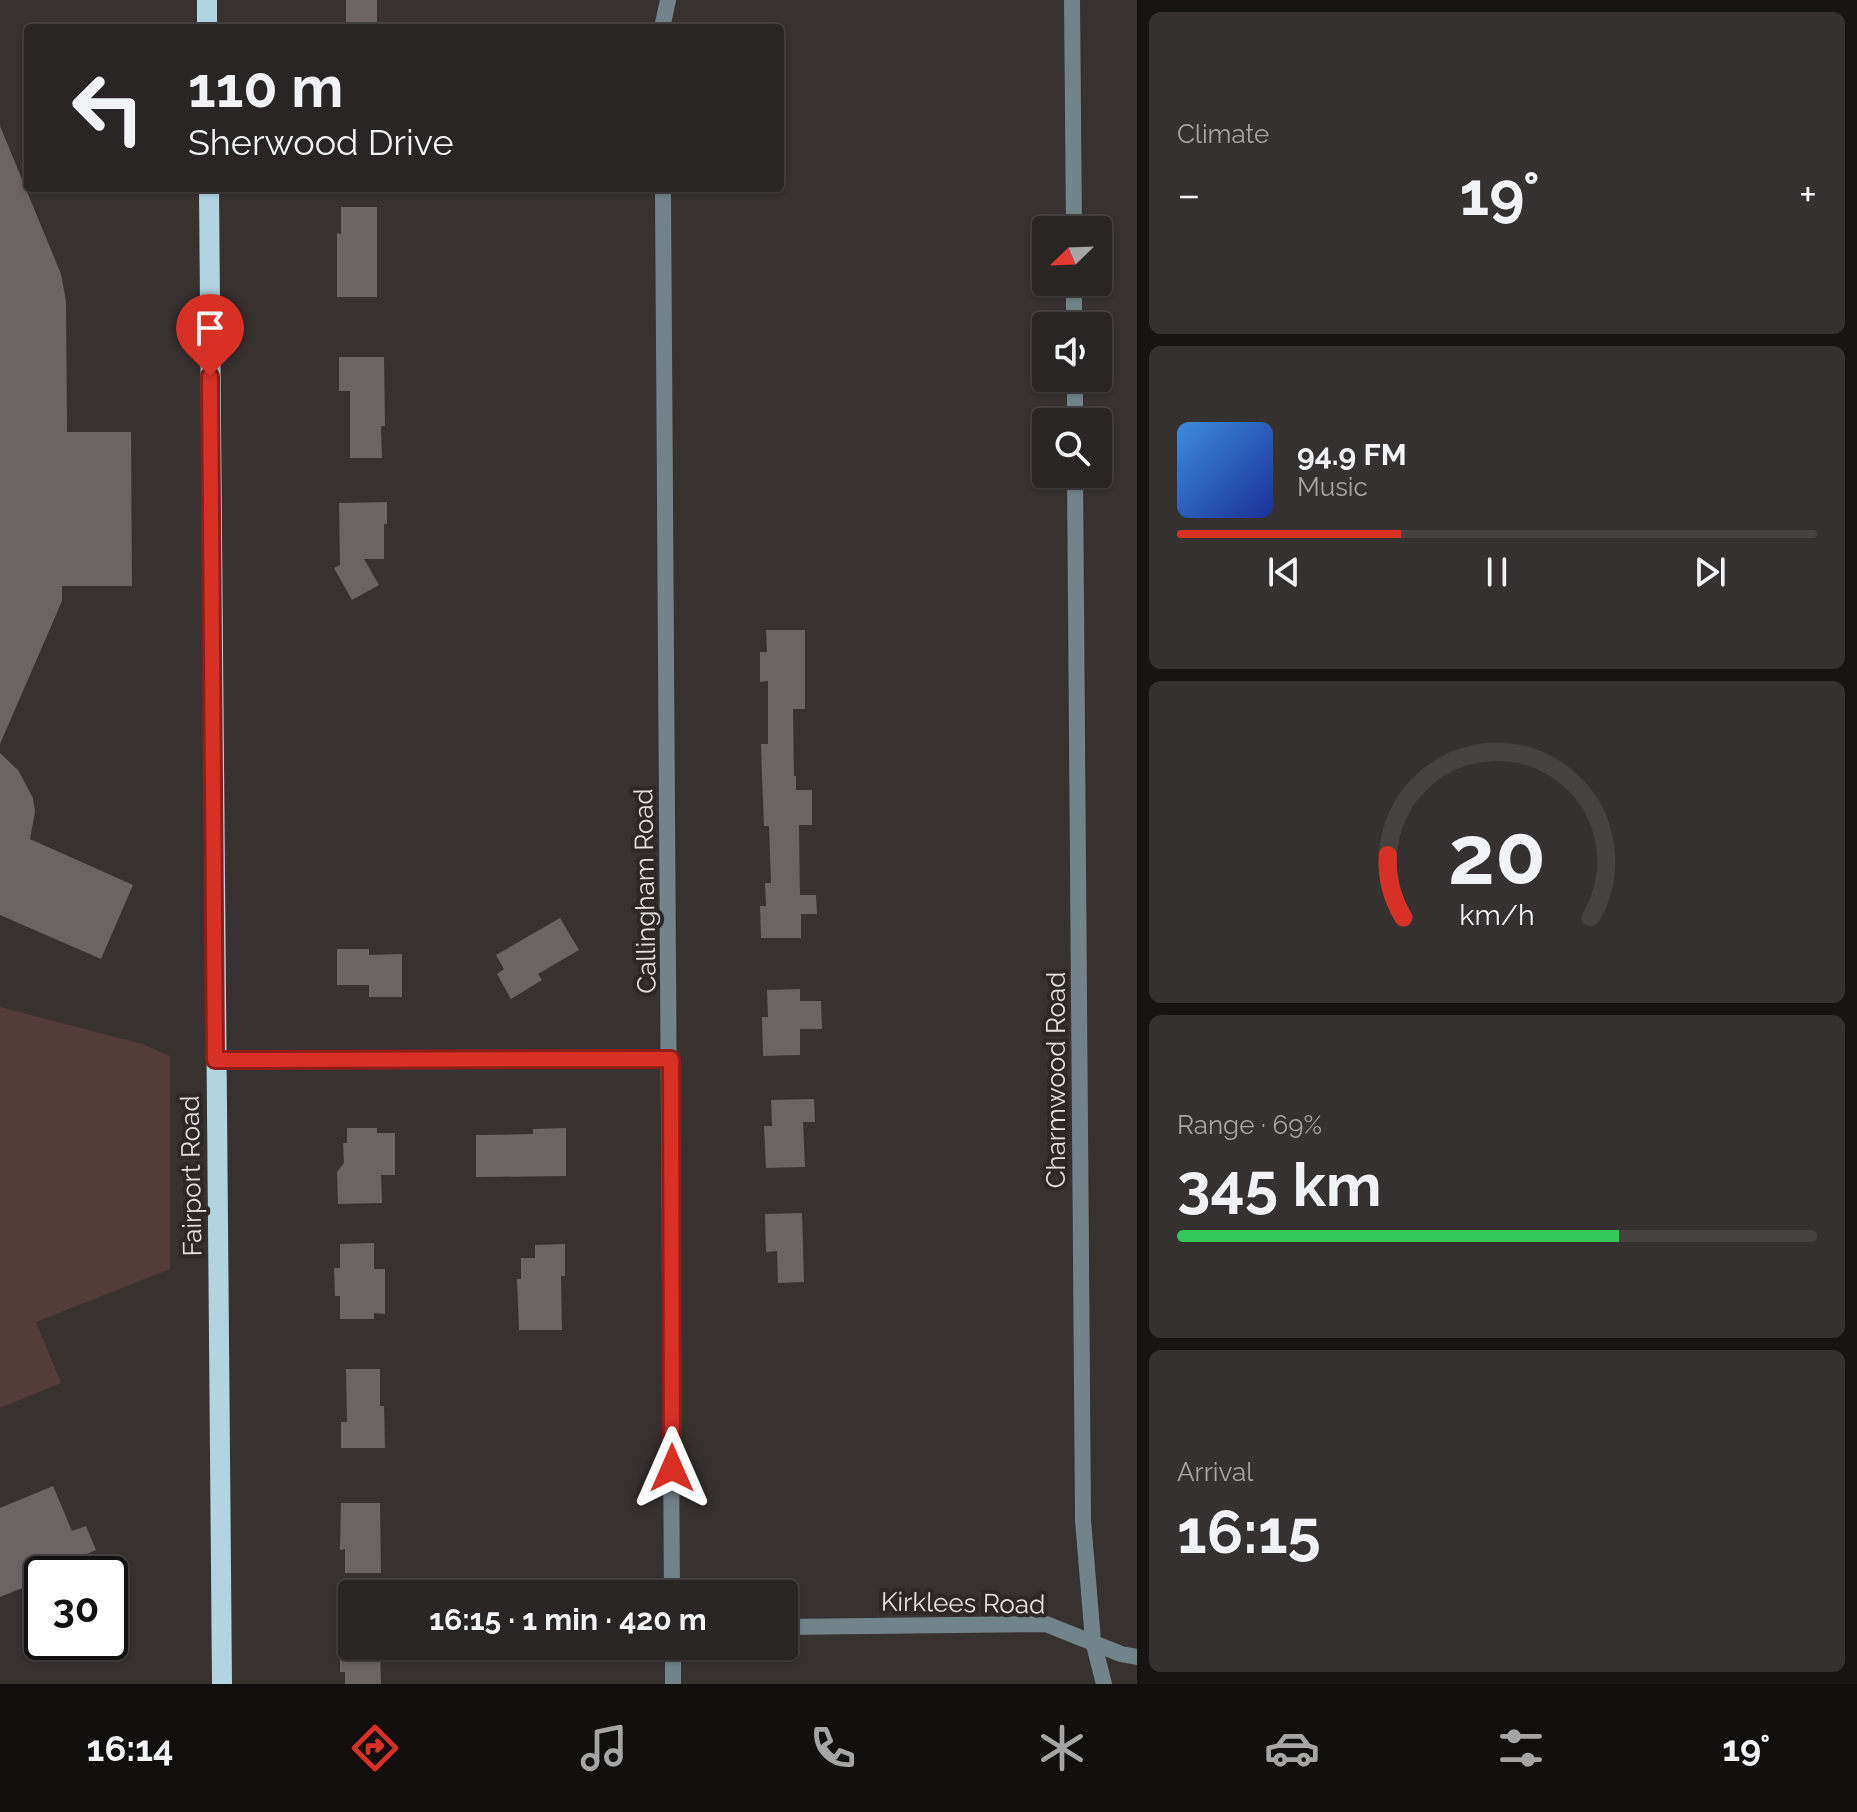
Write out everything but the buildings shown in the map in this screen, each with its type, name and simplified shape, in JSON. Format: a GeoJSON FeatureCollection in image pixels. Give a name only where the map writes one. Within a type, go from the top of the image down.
{"type":"FeatureCollection","features":[{"type":"Feature","properties":{"kind":"main road"},"geometry":{"type":"LineString","coordinates":[[207,0],[207,24]]}},
{"type":"Feature","properties":{"kind":"main road","name":"Fairport Road"},"geometry":{"type":"LineString","coordinates":[[209,192],[222,1684]]}},
{"type":"Feature","properties":{"kind":"street"},"geometry":{"type":"LineString","coordinates":[[663,24],[668,0]]}},
{"type":"Feature","properties":{"kind":"street"},"geometry":{"type":"LineString","coordinates":[[1072,0],[1074,216]]}},
{"type":"Feature","properties":{"kind":"street","name":"Callingham Road"},"geometry":{"type":"LineString","coordinates":[[663,192],[672,1580]]}},
{"type":"Feature","properties":{"kind":"street","name":"Charmwood Road"},"geometry":{"type":"LineString","coordinates":[[1075,488],[1083,1520],[1093,1641],[1104,1684]]}},
{"type":"Feature","properties":{"kind":"street"},"geometry":{"type":"LineString","coordinates":[[215,1060],[671,1059]]}},
{"type":"Feature","properties":{"kind":"street","name":"Kirklees Road"},"geometry":{"type":"LineString","coordinates":[[798,1627],[1046,1624],[1121,1654],[1137,1657]]}},
{"type":"Feature","properties":{"kind":"street"},"geometry":{"type":"LineString","coordinates":[[673,1660],[673,1684]]}},
{"type":"Feature","properties":{"kind":"shaded area"},"geometry":{"type":"Polygon","coordinates":[[[0,1007],[142,1044],[170,1056],[170,1269],[36,1322],[61,1383],[0,1408],[0,1007]]]}},
{"type":"Feature","properties":{"kind":"route"},"geometry":{"type":"LineString","coordinates":[[210,376],[215,1060],[671,1059],[672,1468]]}}]}
